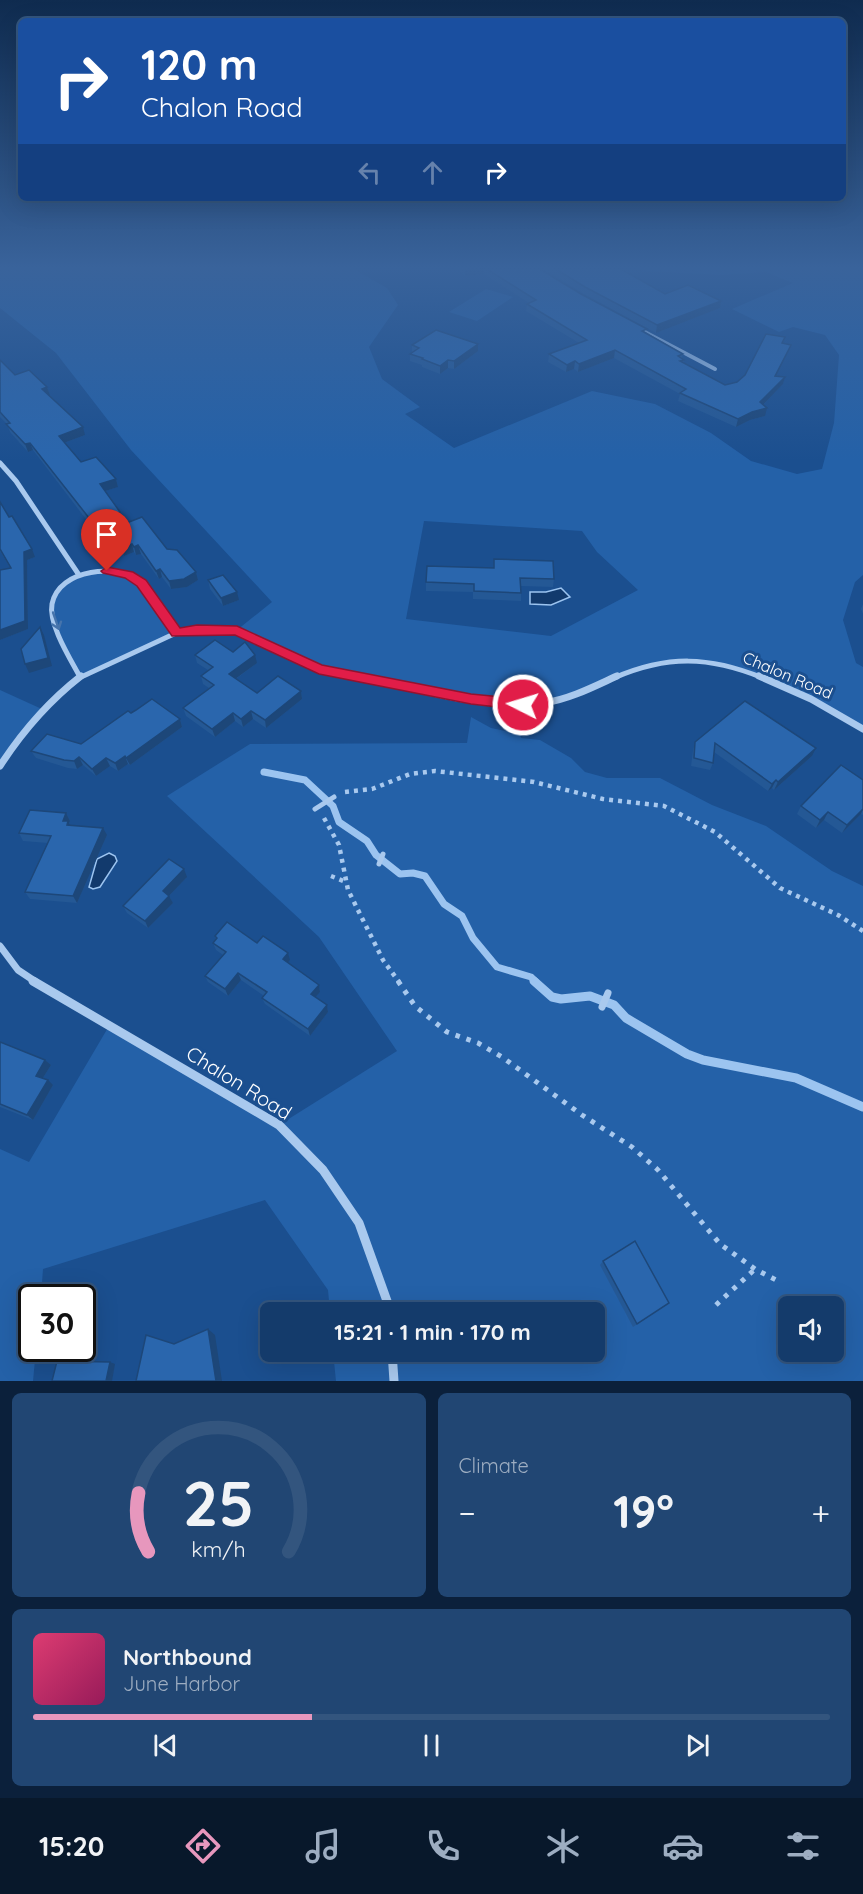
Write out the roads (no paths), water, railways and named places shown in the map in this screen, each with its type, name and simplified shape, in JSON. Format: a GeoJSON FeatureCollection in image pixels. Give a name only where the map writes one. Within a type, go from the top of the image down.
{"type":"FeatureCollection","features":[{"type":"Feature","properties":{"kind":"street"},"geometry":{"type":"LineString","coordinates":[[646,332],[715,369]]}},
{"type":"Feature","properties":{"kind":"street"},"geometry":{"type":"LineString","coordinates":[[0,463],[16,481],[79,574]]}},
{"type":"Feature","properties":{"kind":"street"},"geometry":{"type":"LineString","coordinates":[[80,677],[53,616],[52,603],[61,589],[79,574],[107,571],[129,574],[142,583],[176,633]]}},
{"type":"Feature","properties":{"kind":"street","name":"Chalon Road"},"geometry":{"type":"LineString","coordinates":[[0,766],[14,744],[36,719],[80,677],[176,633],[197,629],[237,630],[319,669],[471,699],[523,705],[570,697],[639,667],[665,662],[712,663],[773,681],[811,699],[863,729]]}},
{"type":"Feature","properties":{"kind":"street","name":"Chalon Road"},"geometry":{"type":"LineString","coordinates":[[0,946],[18,970],[49,992],[279,1125],[323,1170],[358,1223],[387,1302]]}},
{"type":"Feature","properties":{"kind":"street"},"geometry":{"type":"LineString","coordinates":[[393,1362],[394,1381]]}},
{"type":"Feature","properties":{"kind":"lane"},"geometry":{"type":"LineString","coordinates":[[315,809],[334,797]]}},
{"type":"Feature","properties":{"kind":"lane"},"geometry":{"type":"LineString","coordinates":[[379,864],[383,854]]}},
{"type":"Feature","properties":{"kind":"lane"},"geometry":{"type":"LineString","coordinates":[[602,1007],[608,993]]}},
{"type":"Feature","properties":{"kind":"waterway"},"geometry":{"type":"LineString","coordinates":[[264,772],[305,780],[333,806],[339,822],[367,841],[376,855],[400,874],[413,873],[425,876],[444,904],[462,916],[473,938],[497,967],[531,977],[536,982]]}},
{"type":"Feature","properties":{"kind":"waterway"},"geometry":{"type":"LineString","coordinates":[[534,981],[552,997],[561,999],[590,996],[614,1005],[626,1018],[687,1054],[703,1060],[796,1078],[863,1107]]}}]}
